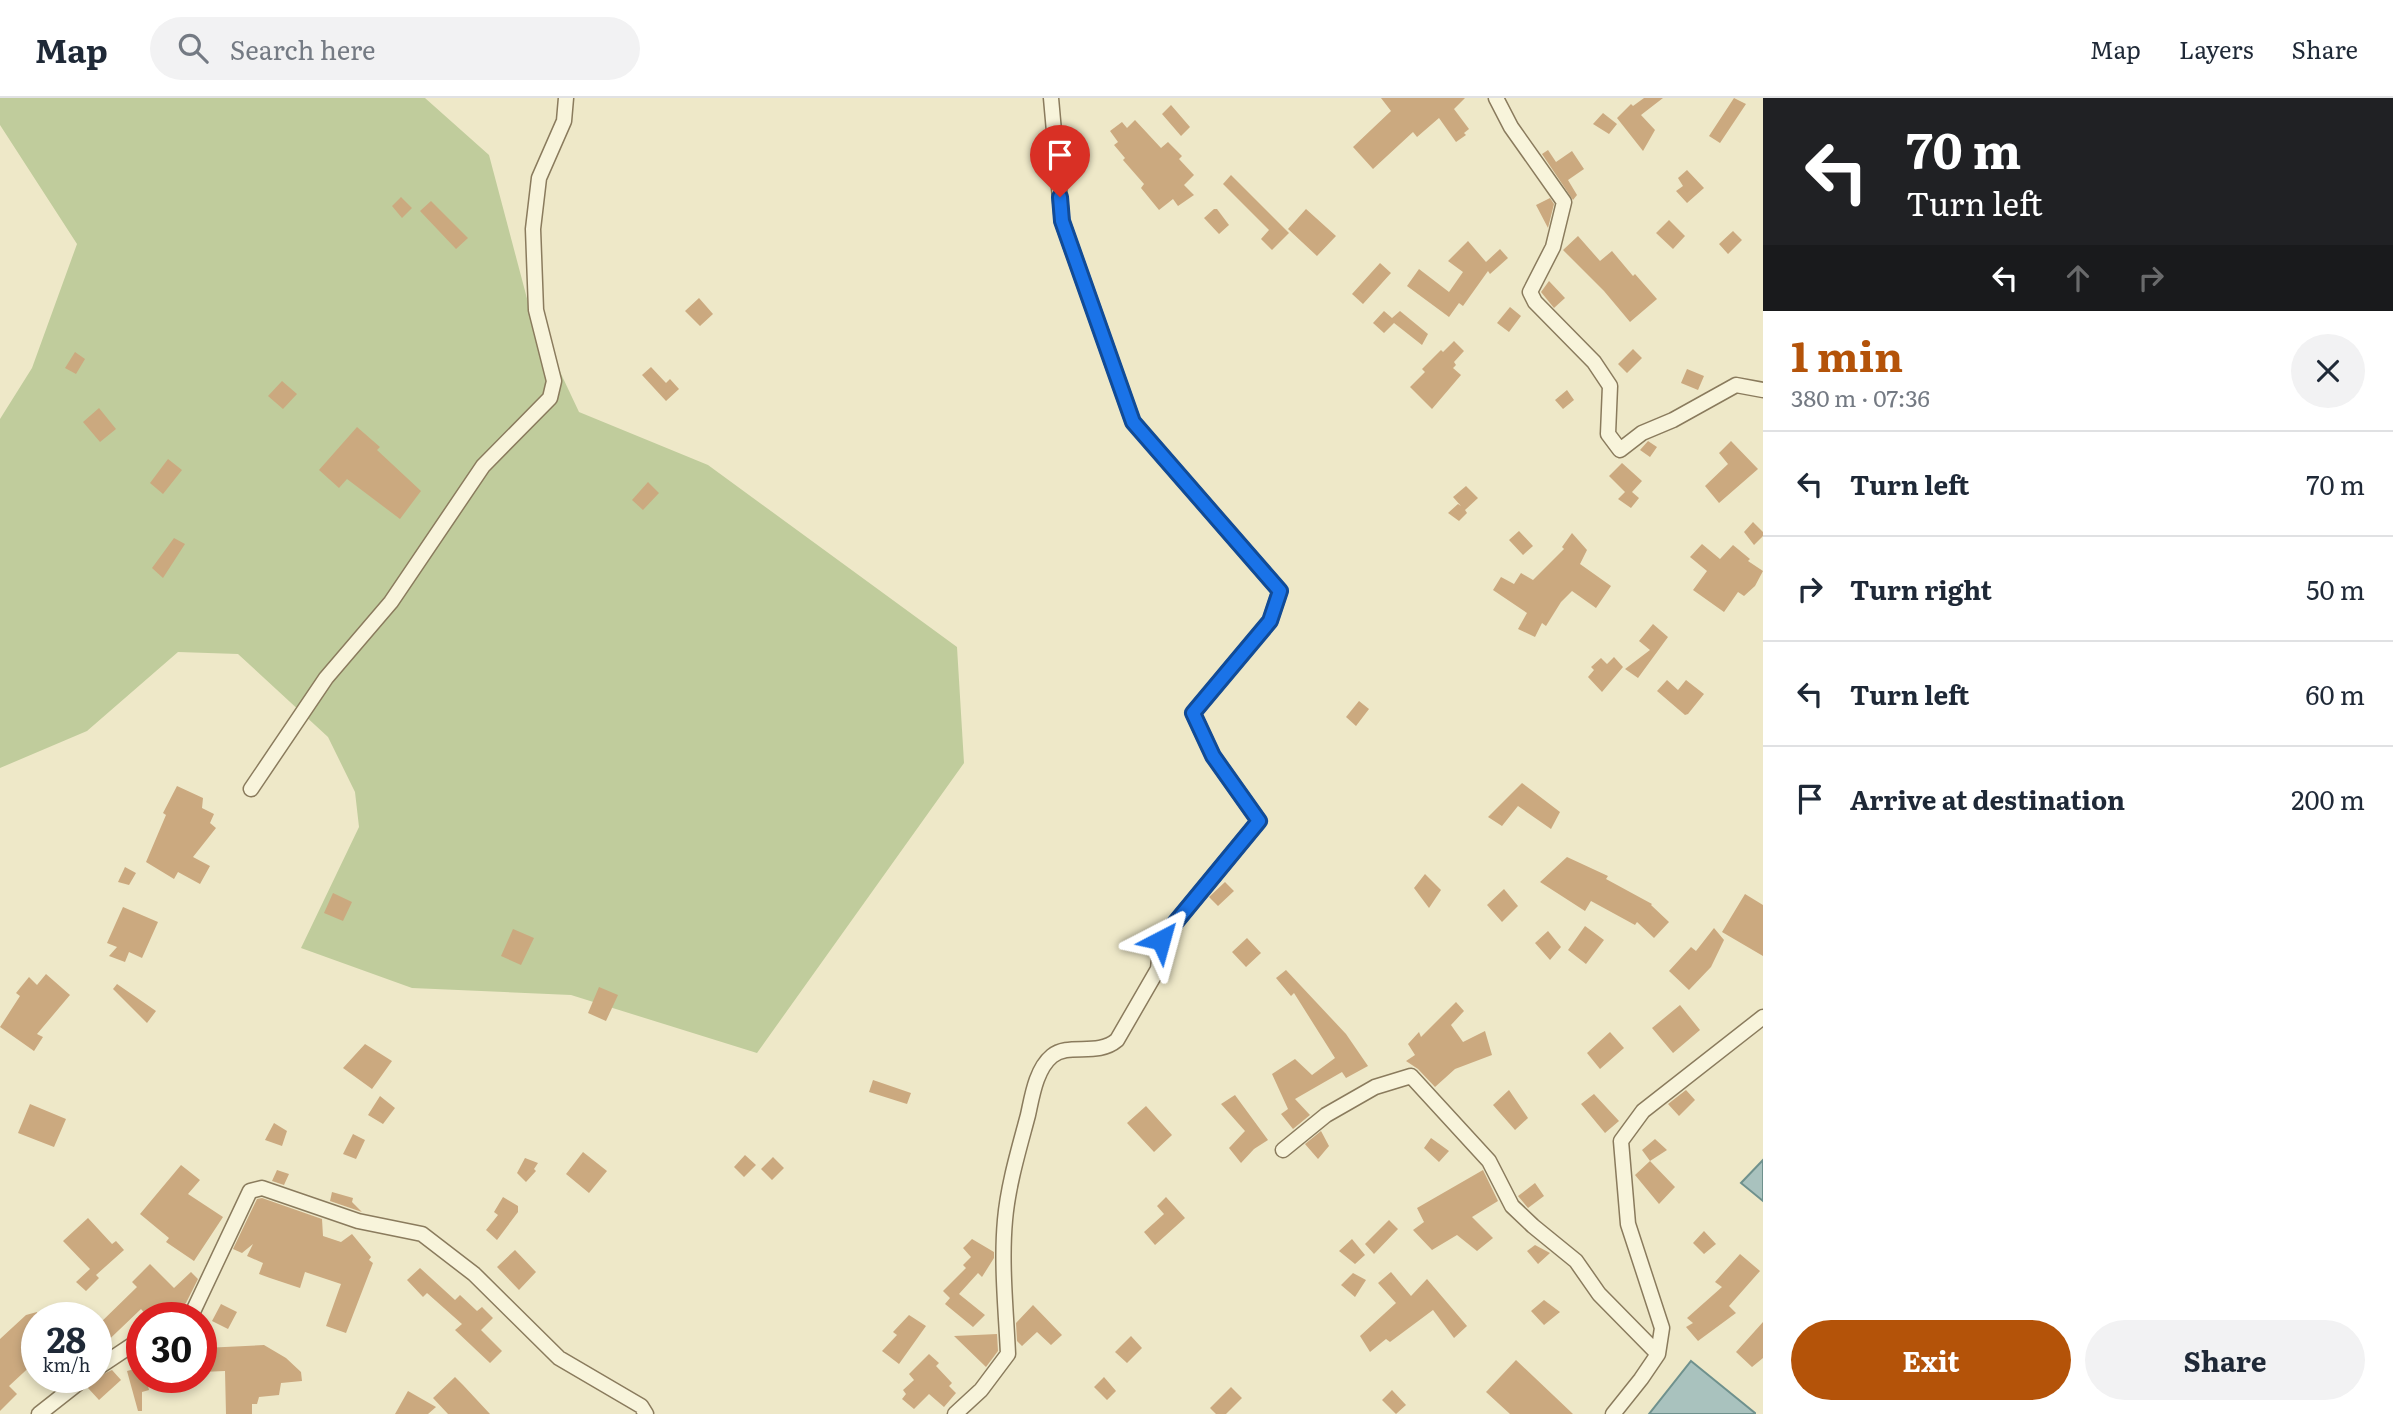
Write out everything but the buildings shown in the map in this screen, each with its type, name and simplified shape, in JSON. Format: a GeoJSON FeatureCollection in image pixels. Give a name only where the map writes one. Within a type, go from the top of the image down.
{"type":"FeatureCollection","features":[{"type":"Feature","properties":{"kind":"street"},"geometry":{"type":"LineString","coordinates":[[251,789],[326,678],[391,602],[482,466],[550,397],[555,381],[536,310],[533,229],[539,178],[564,121],[566,98]]}},
{"type":"Feature","properties":{"kind":"street"},"geometry":{"type":"LineString","coordinates":[[955,1414],[981,1390],[1008,1354],[1004,1285],[1005,1219],[1017,1155],[1043,1068],[1053,1055],[1070,1050],[1107,1049],[1117,1040],[1158,968],[1161,940],[1259,821],[1213,756],[1193,713],[1270,621],[1280,591],[1133,422],[1062,221],[1051,98]]}},
{"type":"Feature","properties":{"kind":"street"},"geometry":{"type":"LineString","coordinates":[[1496,98],[1511,127],[1564,202],[1553,247],[1530,292],[1535,302],[1594,362],[1610,386],[1608,434],[1620,450],[1642,433],[1736,385],[1763,390]]}},
{"type":"Feature","properties":{"kind":"street"},"geometry":{"type":"LineString","coordinates":[[1612,1414],[1641,1379],[1657,1354],[1662,1328],[1628,1224],[1621,1141],[1643,1111],[1763,1017]]}},
{"type":"Feature","properties":{"kind":"street"},"geometry":{"type":"LineString","coordinates":[[1283,1150],[1326,1115],[1375,1087],[1411,1076],[1489,1161],[1512,1206],[1576,1261],[1599,1294],[1657,1354]]}},
{"type":"Feature","properties":{"kind":"street"},"geometry":{"type":"LineString","coordinates":[[198,1302],[250,1191],[262,1188],[358,1221],[422,1234],[474,1274],[559,1358],[641,1406],[646,1414]]}},
{"type":"Feature","properties":{"kind":"street"},"geometry":{"type":"LineString","coordinates":[[39,1414],[66,1393]]}},
{"type":"Feature","properties":{"kind":"green space"},"geometry":{"type":"Polygon","coordinates":[[[0,98],[425,98],[489,155],[529,306],[579,412],[708,465],[957,647],[964,763],[757,1053],[571,995],[412,988],[301,948],[359,827],[355,792],[328,737],[238,654],[178,652],[87,731],[0,768],[0,419],[32,368],[77,244],[0,125],[0,98]]]}},
{"type":"Feature","properties":{"kind":"water"},"geometry":{"type":"Polygon","coordinates":[[[1763,1160],[1763,1201],[1741,1183],[1763,1160]]]}},
{"type":"Feature","properties":{"kind":"water"},"geometry":{"type":"Polygon","coordinates":[[[1691,1361],[1755,1413],[1755,1414],[1649,1414],[1691,1361]]]}},
{"type":"Feature","properties":{"kind":"route"},"geometry":{"type":"LineString","coordinates":[[1060,197],[1062,221],[1133,422],[1280,591],[1270,621],[1193,713],[1213,756],[1259,821],[1161,940]]}}]}
